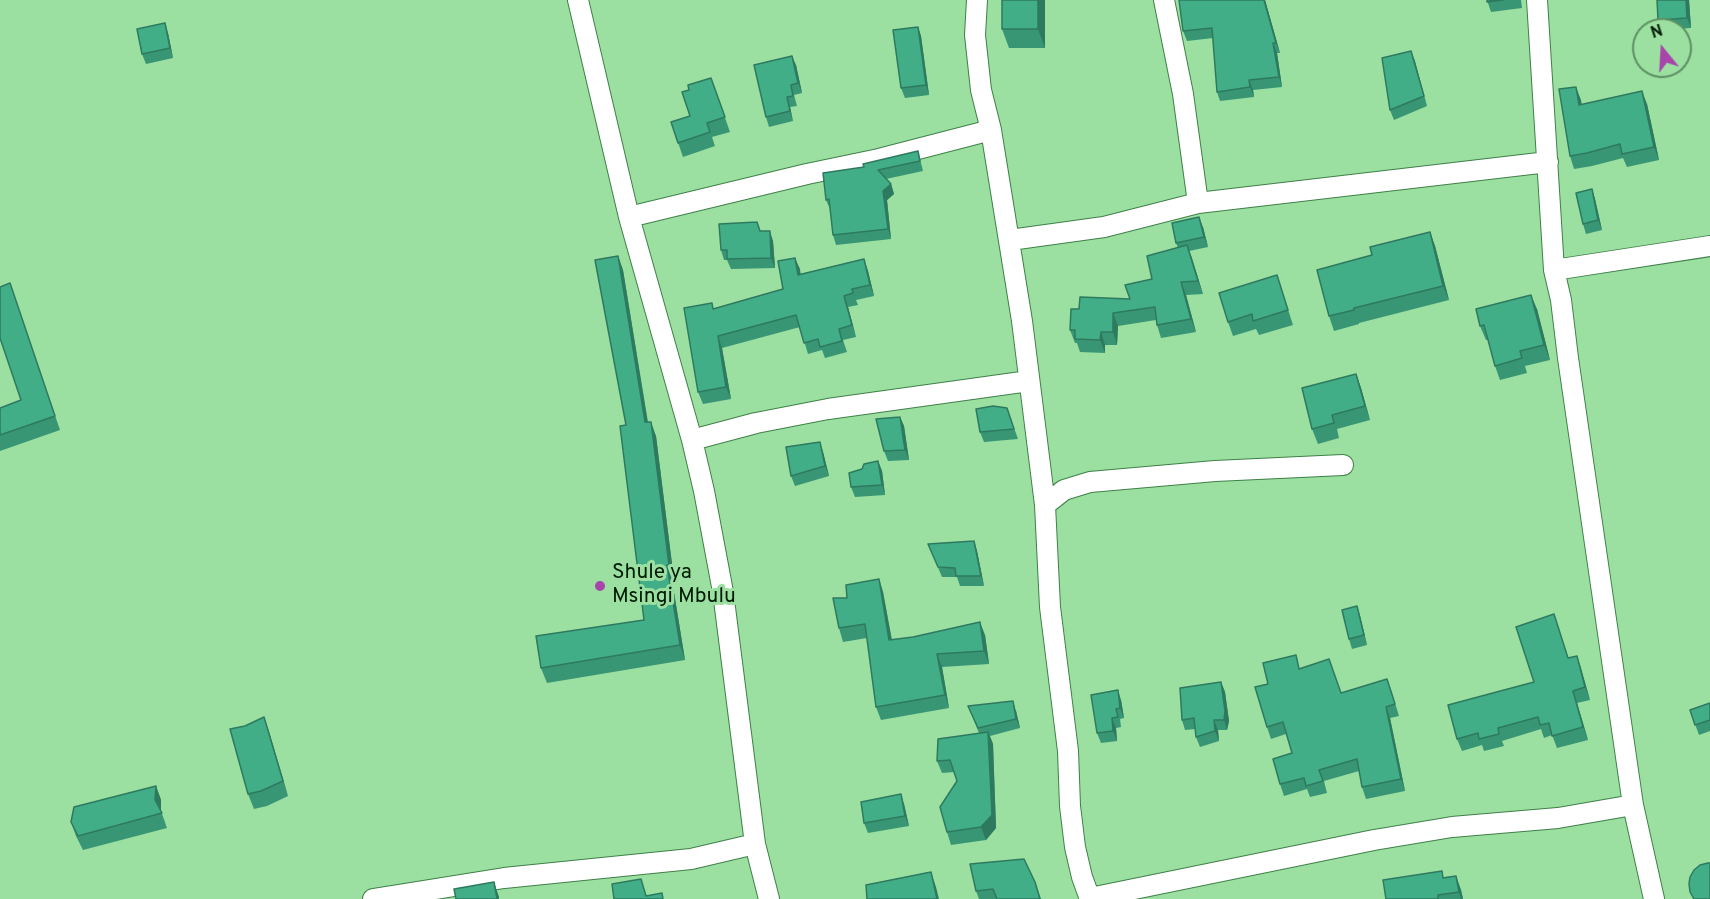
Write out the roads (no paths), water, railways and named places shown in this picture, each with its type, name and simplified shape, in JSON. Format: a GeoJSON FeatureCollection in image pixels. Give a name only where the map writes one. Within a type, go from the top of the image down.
{"type":"FeatureCollection","features":[{"type":"Feature","properties":{"kind":"street"},"geometry":{"type":"LineString","coordinates":[[578,0],[629,217],[692,440],[704,491],[723,592],[755,844],[769,899]]}},
{"type":"Feature","properties":{"kind":"street"},"geometry":{"type":"LineString","coordinates":[[977,0],[975,34],[981,90],[991,130],[1010,240],[1045,505],[1050,607],[1068,751],[1070,806],[1075,847],[1090,899],[1374,840],[1452,827],[1558,818],[1633,805]]}},
{"type":"Feature","properties":{"kind":"street"},"geometry":{"type":"LineString","coordinates":[[1164,0],[1183,94],[1198,203]]}},
{"type":"Feature","properties":{"kind":"street"},"geometry":{"type":"LineString","coordinates":[[1538,0],[1554,270],[1561,300],[1633,805],[1654,899]]}},
{"type":"Feature","properties":{"kind":"street"},"geometry":{"type":"LineString","coordinates":[[629,217],[879,159],[991,130]]}},
{"type":"Feature","properties":{"kind":"street"},"geometry":{"type":"LineString","coordinates":[[1010,240],[1104,227],[1198,203],[1548,162]]}},
{"type":"Feature","properties":{"kind":"street"},"geometry":{"type":"LineString","coordinates":[[1554,270],[1710,246]]}},
{"type":"Feature","properties":{"kind":"street"},"geometry":{"type":"LineString","coordinates":[[692,440],[756,423],[828,409],[1029,381]]}},
{"type":"Feature","properties":{"kind":"street"},"geometry":{"type":"LineString","coordinates":[[1045,505],[1064,490],[1090,482],[1237,469],[1343,465]]}},
{"type":"Feature","properties":{"kind":"street"},"geometry":{"type":"LineString","coordinates":[[373,899],[504,878],[691,859],[755,844]]}},
{"type":"Feature","properties":{"kind":"place","name":"Shule ya Msingi Mbulu"},"geometry":{"type":"Point","coordinates":[600,586]}}]}
